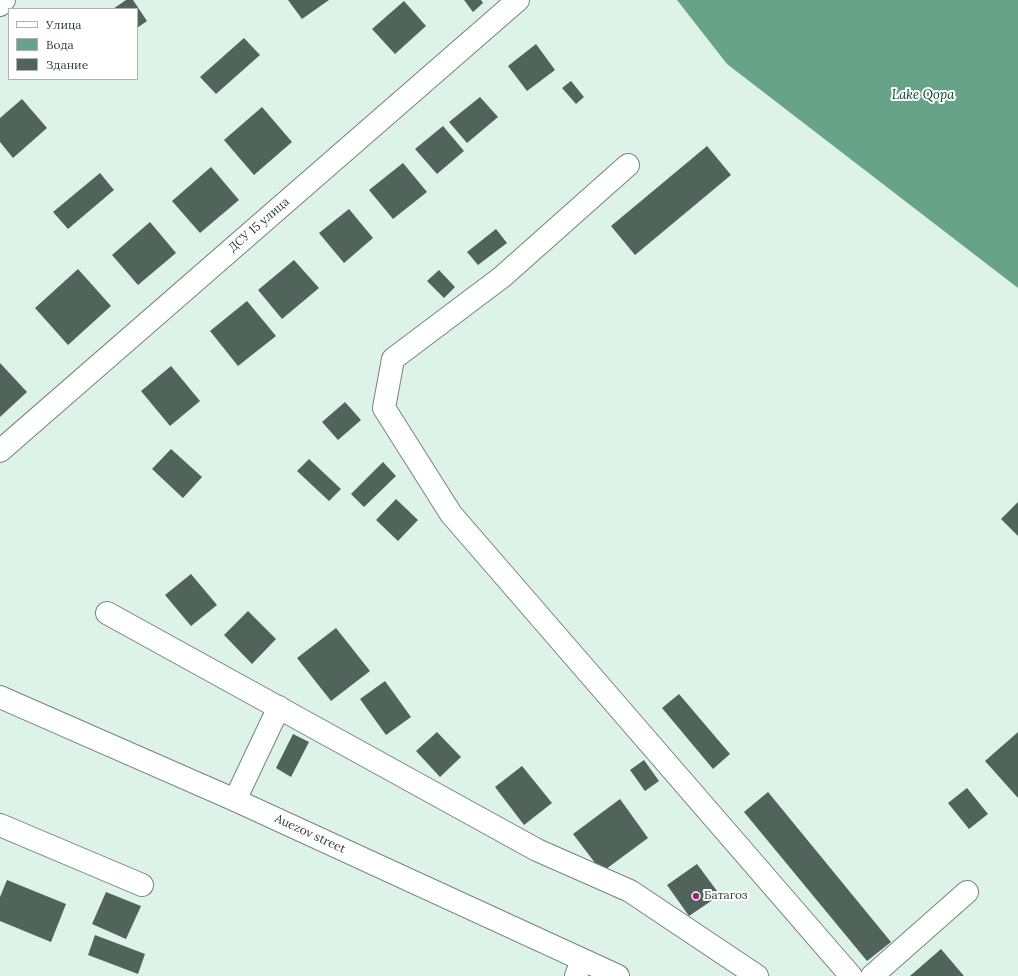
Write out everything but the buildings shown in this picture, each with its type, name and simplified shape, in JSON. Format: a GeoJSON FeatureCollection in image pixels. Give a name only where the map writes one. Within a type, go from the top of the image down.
{"type":"FeatureCollection","features":[{"type":"Feature","properties":{"kind":"main road"},"geometry":{"type":"LineString","coordinates":[[0,5],[4,0]]}},
{"type":"Feature","properties":{"kind":"main road","name":"ДСУ 15 улица"},"geometry":{"type":"LineString","coordinates":[[0,451],[518,0]]}},
{"type":"Feature","properties":{"kind":"main road"},"geometry":{"type":"LineString","coordinates":[[628,165],[502,277],[393,359],[384,408],[451,514],[851,976]]}},
{"type":"Feature","properties":{"kind":"main road"},"geometry":{"type":"LineString","coordinates":[[107,613],[537,850],[630,891],[757,976]]}},
{"type":"Feature","properties":{"kind":"main road","name":"Auezov street"},"geometry":{"type":"LineString","coordinates":[[0,697],[235,800],[579,968],[618,976]]}},
{"type":"Feature","properties":{"kind":"main road"},"geometry":{"type":"LineString","coordinates":[[235,800],[279,707]]}},
{"type":"Feature","properties":{"kind":"main road"},"geometry":{"type":"LineString","coordinates":[[0,825],[142,885]]}},
{"type":"Feature","properties":{"kind":"main road"},"geometry":{"type":"LineString","coordinates":[[872,976],[967,892]]}},
{"type":"Feature","properties":{"kind":"water","name":"Lake Qopa"},"geometry":{"type":"Polygon","coordinates":[[[677,0],[1018,0],[1018,288],[727,64],[677,0]]]}},
{"type":"Feature","properties":{"kind":"place","name":"Батагоз"},"geometry":{"type":"Point","coordinates":[696,896]}}]}
